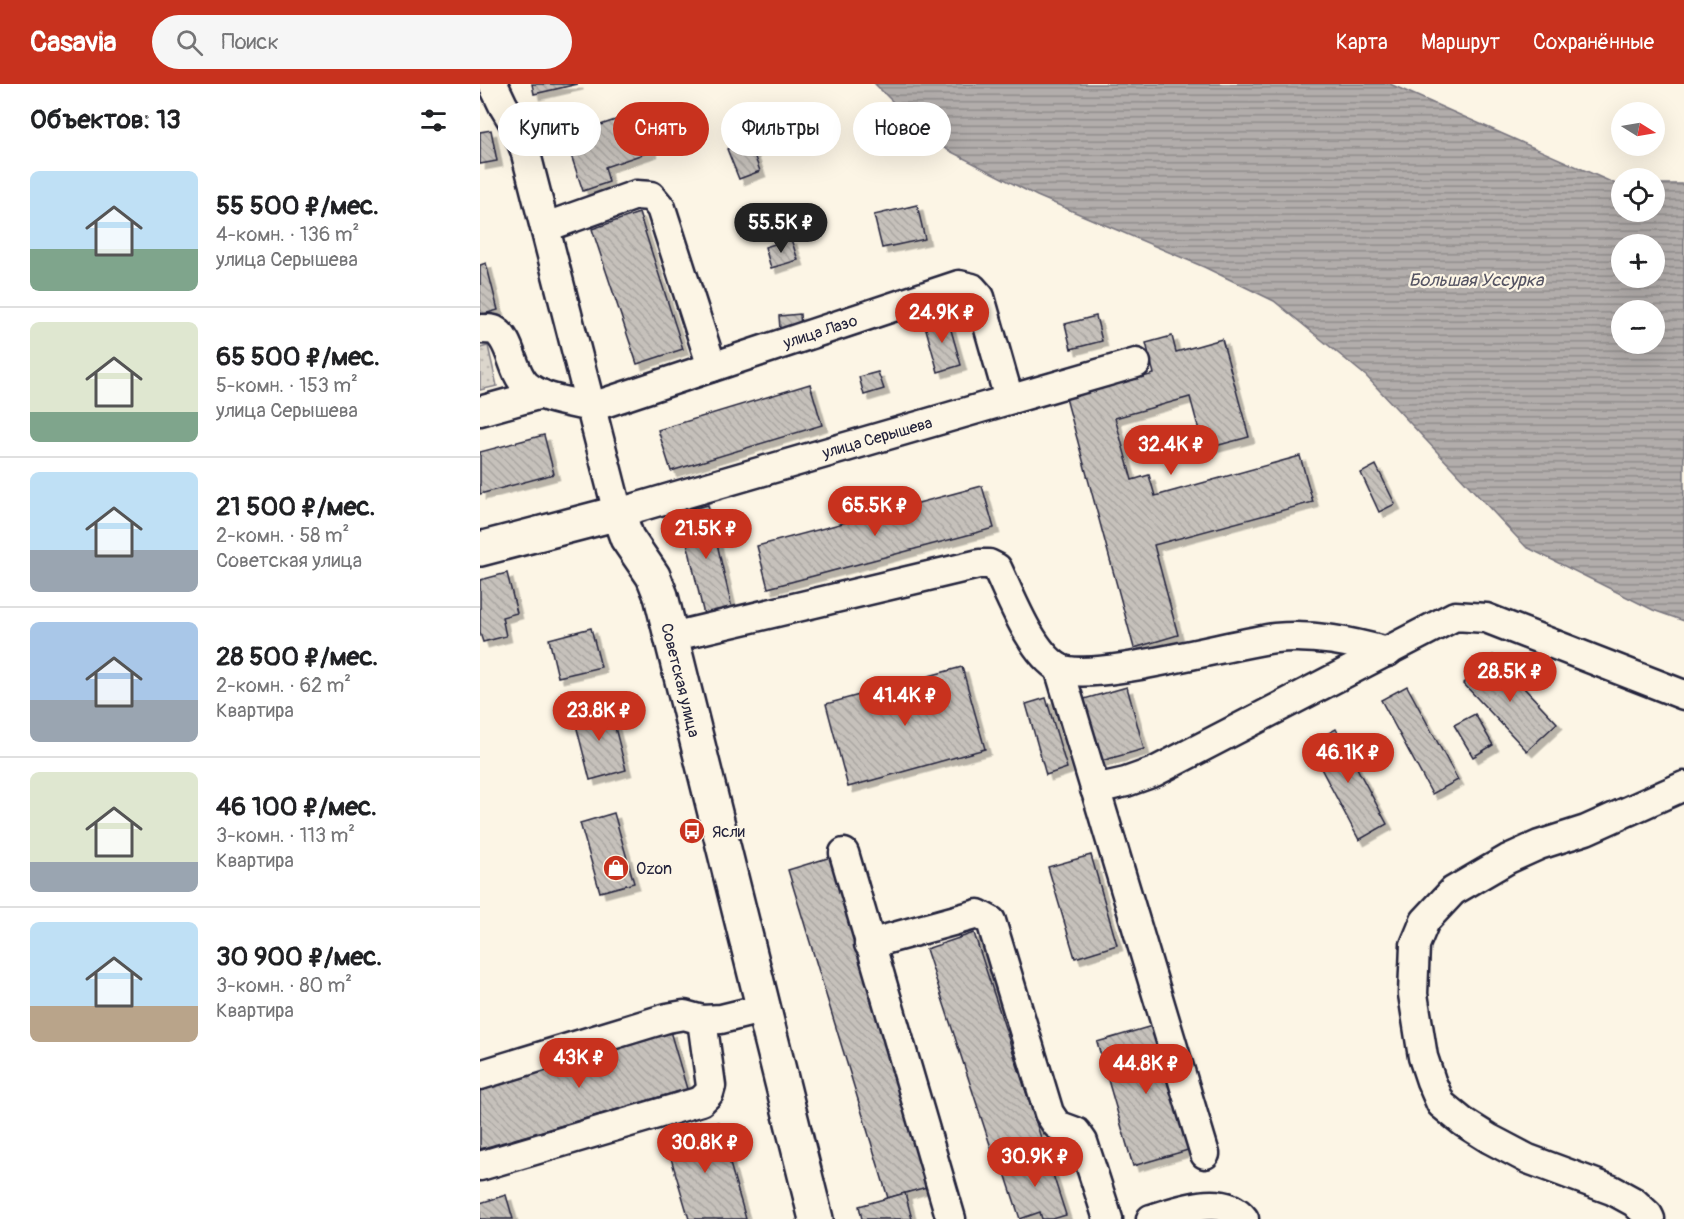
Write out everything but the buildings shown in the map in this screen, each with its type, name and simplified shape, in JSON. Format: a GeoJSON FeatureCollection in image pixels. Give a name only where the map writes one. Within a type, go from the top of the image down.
{"type":"FeatureCollection","features":[{"type":"Feature","properties":{"kind":"main road"},"geometry":{"type":"LineString","coordinates":[[480,549],[618,513]]}},
{"type":"Feature","properties":{"kind":"main road","name":"Советская улица"},"geometry":{"type":"LineString","coordinates":[[618,513],[627,538],[654,576],[661,597],[816,1219]]}},
{"type":"Feature","properties":{"kind":"street","name":"Советская улица"},"geometry":{"type":"LineString","coordinates":[[493,84],[515,125],[525,150],[618,513]]}},
{"type":"Feature","properties":{"kind":"street"},"geometry":{"type":"LineString","coordinates":[[546,227],[636,195],[651,196],[661,208],[712,366]]}},
{"type":"Feature","properties":{"kind":"street","name":"улица Лазо"},"geometry":{"type":"LineString","coordinates":[[592,407],[959,285],[972,288],[980,297],[1009,399]]}},
{"type":"Feature","properties":{"kind":"street"},"geometry":{"type":"LineString","coordinates":[[480,329],[492,329],[503,337],[519,378],[528,387],[541,394],[592,407]]}},
{"type":"Feature","properties":{"kind":"street","name":"улица Серышева"},"geometry":{"type":"LineString","coordinates":[[618,513],[1136,363]]}},
{"type":"Feature","properties":{"kind":"street"},"geometry":{"type":"LineString","coordinates":[[480,411],[541,394]]}},
{"type":"Feature","properties":{"kind":"street"},"geometry":{"type":"LineString","coordinates":[[671,637],[979,564],[989,564],[997,568],[1029,634],[1040,650],[1059,668],[1072,672],[1089,672],[1163,660],[1274,638],[1320,638],[1388,652]]}},
{"type":"Feature","properties":{"kind":"street"},"geometry":{"type":"LineString","coordinates":[[1095,789],[1126,782],[1154,772],[1455,616],[1486,618],[1684,695]]}},
{"type":"Feature","properties":{"kind":"street"},"geometry":{"type":"LineString","coordinates":[[1059,668],[1205,1154]]}},
{"type":"Feature","properties":{"kind":"street"},"geometry":{"type":"LineString","coordinates":[[1650,1219],[1634,1202],[1528,1159],[1463,1122],[1441,1104],[1423,1057],[1413,994],[1414,945],[1425,921],[1453,891],[1508,859],[1539,845],[1586,830],[1684,786]]}},
{"type":"Feature","properties":{"kind":"street"},"geometry":{"type":"LineString","coordinates":[[843,853],[951,1219]]}},
{"type":"Feature","properties":{"kind":"street"},"geometry":{"type":"LineString","coordinates":[[869,944],[978,914],[991,921],[1049,1113],[1057,1125],[1076,1132],[1083,1142],[1108,1219]]}},
{"type":"Feature","properties":{"kind":"street"},"geometry":{"type":"LineString","coordinates":[[480,1075],[667,1018],[684,1015],[702,1020],[720,1019],[762,1008]]}},
{"type":"Feature","properties":{"kind":"street"},"geometry":{"type":"LineString","coordinates":[[480,1166],[702,1101],[709,1093],[711,1086],[702,1020]]}},
{"type":"Feature","properties":{"kind":"street"},"geometry":{"type":"LineString","coordinates":[[1151,1219],[1185,1209],[1215,1204],[1230,1207],[1241,1214],[1244,1219]]}},
{"type":"Feature","properties":{"kind":"shaded area"},"geometry":{"type":"Polygon","coordinates":[[[488,346],[497,386],[480,390],[480,348],[488,346]]]}},
{"type":"Feature","properties":{"kind":"water","name":"Большая Уссурка"},"geometry":{"type":"Polygon","coordinates":[[[875,84],[1390,84],[1611,182],[1611,222],[1665,222],[1665,184],[1684,184],[1684,621],[1653,610],[1526,547],[1366,376],[1274,301],[1204,267],[1037,196],[951,152],[951,102],[893,102],[875,84]]]}},
{"type":"Feature","properties":{"kind":"place","name":"Ясли"},"geometry":{"type":"Point","coordinates":[692,831]}},
{"type":"Feature","properties":{"kind":"place","name":"Ozon"},"geometry":{"type":"Point","coordinates":[616,868]}}]}
